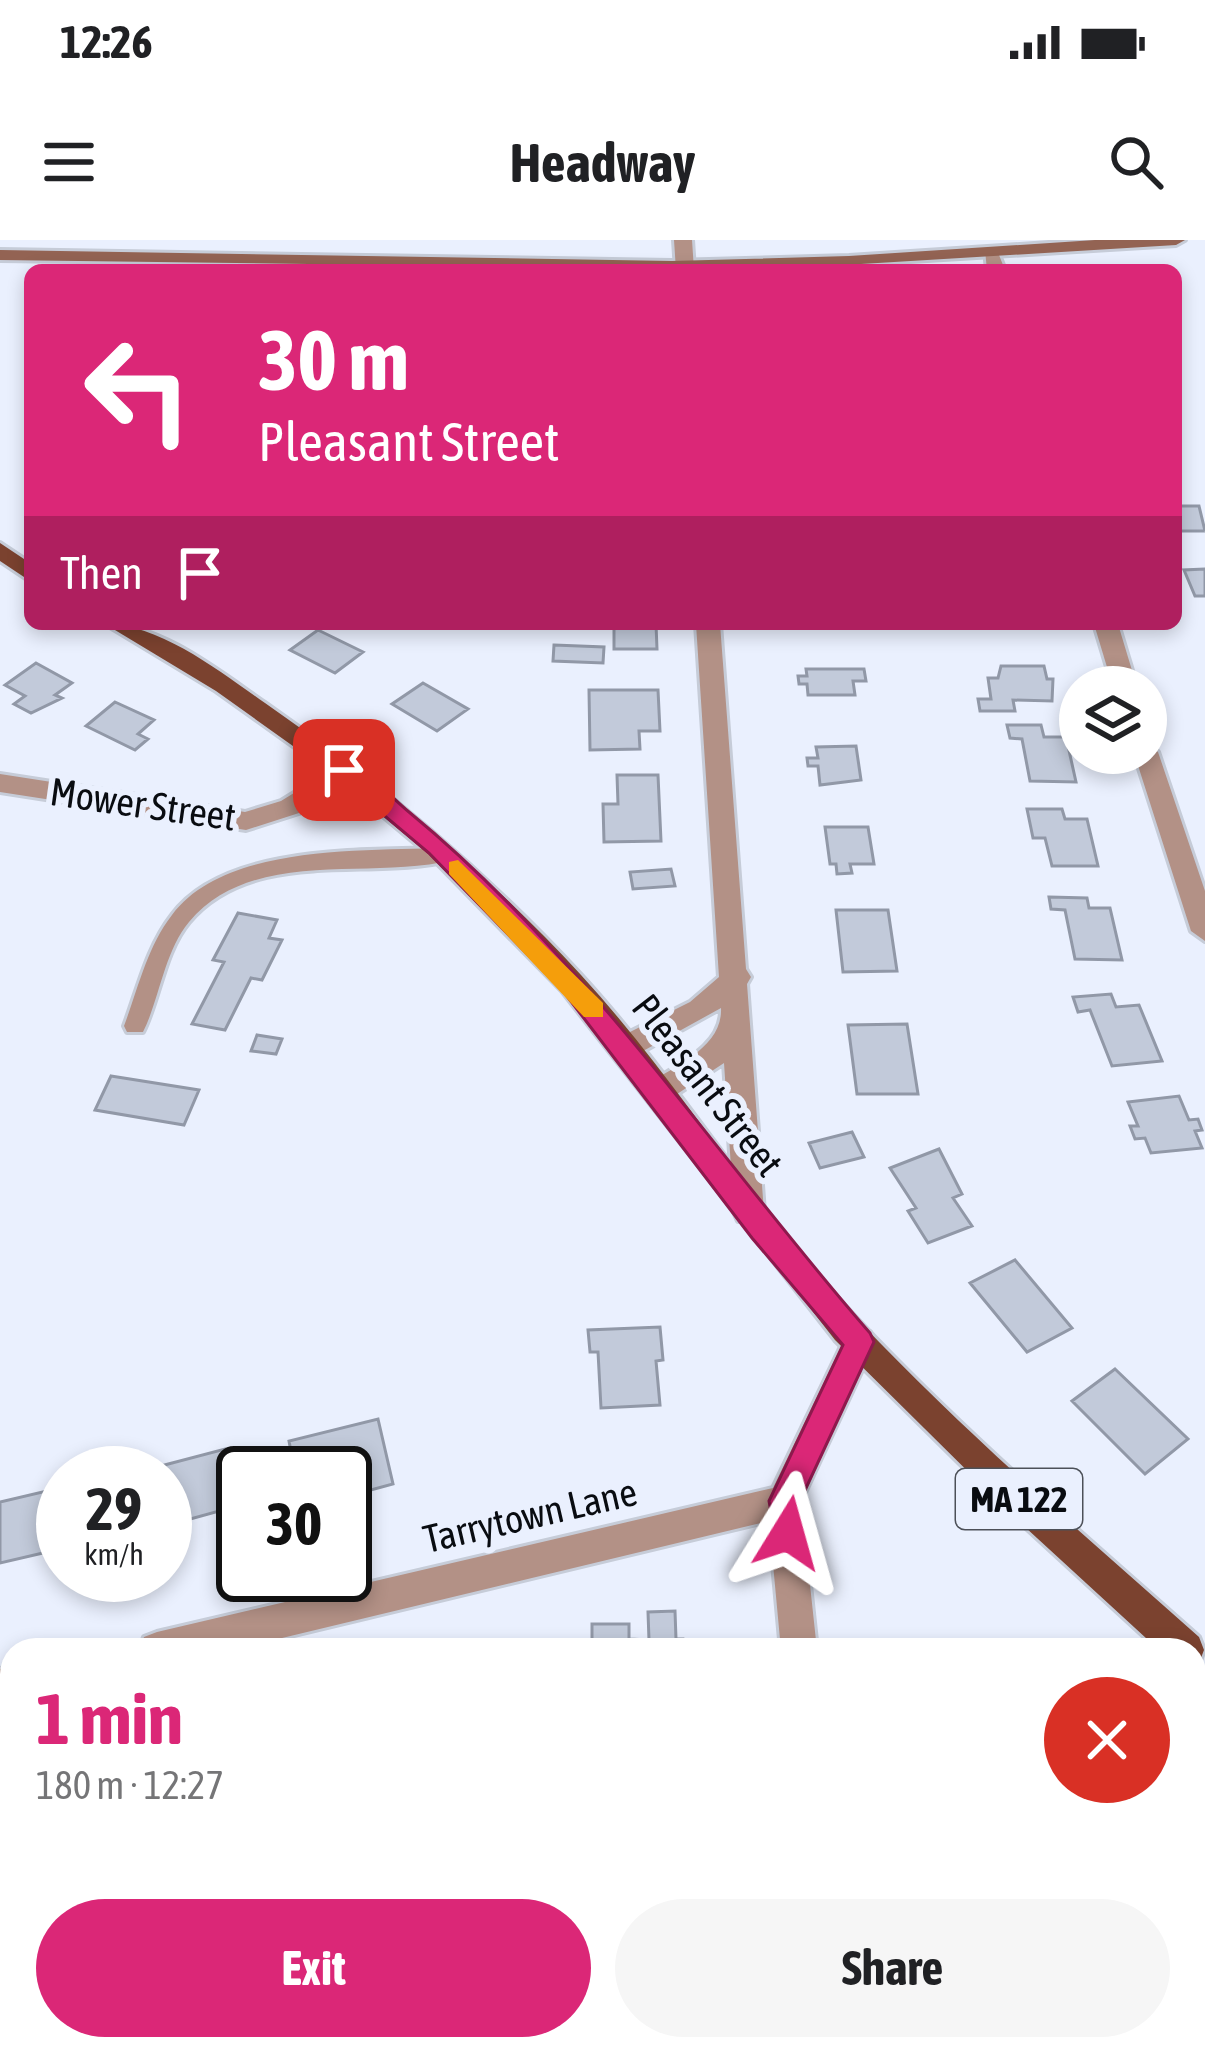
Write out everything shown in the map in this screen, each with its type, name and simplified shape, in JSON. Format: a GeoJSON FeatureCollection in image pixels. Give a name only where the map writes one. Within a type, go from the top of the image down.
{"type":"FeatureCollection","features":[{"type":"Feature","properties":{"kind":"main road"},"geometry":{"type":"LineString","coordinates":[[0,550],[24,569]]}},
{"type":"Feature","properties":{"kind":"main road","name":"Pleasant Street"},"geometry":{"type":"LineString","coordinates":[[127,630],[224,686],[344,770],[445,855],[572,984],[749,1212],[859,1342],[1025,1504],[1173,1638]]}},
{"type":"Feature","properties":{"kind":"street"},"geometry":{"type":"LineString","coordinates":[[890,264],[993,262],[1176,240]]}},
{"type":"Feature","properties":{"kind":"street"},"geometry":{"type":"LineString","coordinates":[[0,255],[474,264]]}},
{"type":"Feature","properties":{"kind":"street"},"geometry":{"type":"LineString","coordinates":[[708,630],[737,977],[749,1212]]}},
{"type":"Feature","properties":{"kind":"street"},"geometry":{"type":"LineString","coordinates":[[1108,630],[1119,666]]}},
{"type":"Feature","properties":{"kind":"street","name":"Mower Street"},"geometry":{"type":"LineString","coordinates":[[0,784],[246,821],[290,807],[344,770]]}},
{"type":"Feature","properties":{"kind":"street"},"geometry":{"type":"LineString","coordinates":[[1153,774],[1205,931]]}},
{"type":"Feature","properties":{"kind":"street"},"geometry":{"type":"LineString","coordinates":[[624,1048],[700,1010],[737,977]]}},
{"type":"Feature","properties":{"kind":"street"},"geometry":{"type":"LineString","coordinates":[[658,1092],[719,1052],[739,1015]]}},
{"type":"Feature","properties":{"kind":"street"},"geometry":{"type":"LineString","coordinates":[[798,1638],[784,1501],[859,1342]]}},
{"type":"Feature","properties":{"kind":"street","name":"Tarrytown Lane"},"geometry":{"type":"LineString","coordinates":[[207,1638],[784,1501]]}},
{"type":"Feature","properties":{"kind":"lane"},"geometry":{"type":"LineString","coordinates":[[135,1026],[180,918],[203,893],[246,874],[445,855]]}},
{"type":"Feature","properties":{"kind":"building"},"geometry":{"type":"Polygon","coordinates":[[[1182,506],[1199,506],[1205,531],[1182,531],[1182,506]]]}},
{"type":"Feature","properties":{"kind":"building"},"geometry":{"type":"Polygon","coordinates":[[[1205,569],[1205,596],[1195,596],[1184,570],[1205,569]]]}},
{"type":"Feature","properties":{"kind":"building"},"geometry":{"type":"Polygon","coordinates":[[[318,630],[363,652],[335,673],[290,650],[318,630]]]}},
{"type":"Feature","properties":{"kind":"building"},"geometry":{"type":"Polygon","coordinates":[[[614,630],[656,630],[657,649],[614,649],[614,630]]]}},
{"type":"Feature","properties":{"kind":"building"},"geometry":{"type":"Polygon","coordinates":[[[554,645],[604,647],[603,663],[553,661],[554,645]]]}},
{"type":"Feature","properties":{"kind":"building"},"geometry":{"type":"Polygon","coordinates":[[[36,663],[72,683],[55,695],[62,698],[31,713],[14,704],[25,696],[5,685],[36,663]]]}},
{"type":"Feature","properties":{"kind":"building"},"geometry":{"type":"Polygon","coordinates":[[[1001,666],[1044,666],[1047,679],[1053,679],[1052,701],[1013,700],[1015,711],[980,711],[978,699],[991,699],[988,678],[998,678],[1001,666]]]}},
{"type":"Feature","properties":{"kind":"building"},"geometry":{"type":"Polygon","coordinates":[[[806,669],[864,669],[866,681],[853,681],[855,695],[808,695],[807,684],[799,684],[798,676],[807,676],[806,669]]]}},
{"type":"Feature","properties":{"kind":"building"},"geometry":{"type":"Polygon","coordinates":[[[423,683],[468,709],[437,731],[392,704],[423,683]]]}},
{"type":"Feature","properties":{"kind":"building"},"geometry":{"type":"Polygon","coordinates":[[[589,690],[658,690],[660,731],[639,731],[640,749],[590,750],[589,690]]]}},
{"type":"Feature","properties":{"kind":"building"},"geometry":{"type":"Polygon","coordinates":[[[115,702],[154,720],[138,734],[148,739],[135,750],[86,726],[115,702]]]}},
{"type":"Feature","properties":{"kind":"building"},"geometry":{"type":"Polygon","coordinates":[[[1007,725],[1041,725],[1044,737],[1059,737],[1059,774],[1074,774],[1076,782],[1030,781],[1022,739],[1010,738],[1007,725]]]}},
{"type":"Feature","properties":{"kind":"building"},"geometry":{"type":"Polygon","coordinates":[[[856,746],[861,780],[820,785],[818,766],[808,766],[807,758],[818,758],[816,747],[856,746]]]}},
{"type":"Feature","properties":{"kind":"building"},"geometry":{"type":"Polygon","coordinates":[[[617,775],[658,775],[661,841],[604,842],[603,804],[618,804],[617,775]]]}},
{"type":"Feature","properties":{"kind":"building"},"geometry":{"type":"Polygon","coordinates":[[[1027,809],[1062,809],[1065,819],[1087,819],[1098,866],[1052,866],[1045,838],[1033,838],[1027,809]]]}},
{"type":"Feature","properties":{"kind":"building"},"geometry":{"type":"Polygon","coordinates":[[[825,827],[868,827],[874,864],[850,864],[852,873],[837,874],[836,864],[830,864],[825,827]]]}},
{"type":"Feature","properties":{"kind":"building"},"geometry":{"type":"Polygon","coordinates":[[[671,869],[675,886],[633,889],[630,872],[671,869]]]}},
{"type":"Feature","properties":{"kind":"building"},"geometry":{"type":"Polygon","coordinates":[[[1049,897],[1087,898],[1089,908],[1110,908],[1122,960],[1075,959],[1065,910],[1051,909],[1049,897]]]}},
{"type":"Feature","properties":{"kind":"building"},"geometry":{"type":"Polygon","coordinates":[[[836,910],[888,910],[897,971],[843,972],[836,910]]]}},
{"type":"Feature","properties":{"kind":"building"},"geometry":{"type":"Polygon","coordinates":[[[238,913],[277,920],[269,938],[282,940],[262,980],[251,978],[225,1030],[192,1024],[224,962],[213,960],[238,913]]]}},
{"type":"Feature","properties":{"kind":"building"},"geometry":{"type":"Polygon","coordinates":[[[1111,994],[1116,1007],[1139,1005],[1162,1061],[1112,1066],[1090,1010],[1078,1012],[1073,997],[1111,994]]]}},
{"type":"Feature","properties":{"kind":"building"},"geometry":{"type":"Polygon","coordinates":[[[907,1024],[918,1094],[857,1094],[848,1025],[907,1024]]]}},
{"type":"Feature","properties":{"kind":"building"},"geometry":{"type":"Polygon","coordinates":[[[257,1035],[282,1039],[276,1054],[251,1051],[257,1035]]]}},
{"type":"Feature","properties":{"kind":"building"},"geometry":{"type":"Polygon","coordinates":[[[111,1076],[199,1090],[184,1125],[95,1110],[111,1076]]]}},
{"type":"Feature","properties":{"kind":"building"},"geometry":{"type":"Polygon","coordinates":[[[1179,1096],[1189,1120],[1198,1119],[1202,1130],[1195,1131],[1202,1148],[1151,1153],[1145,1138],[1135,1139],[1130,1126],[1138,1126],[1128,1102],[1179,1096]]]}},
{"type":"Feature","properties":{"kind":"building"},"geometry":{"type":"Polygon","coordinates":[[[852,1132],[864,1157],[820,1168],[809,1143],[852,1132]]]}},
{"type":"Feature","properties":{"kind":"building"},"geometry":{"type":"Polygon","coordinates":[[[939,1149],[962,1194],[953,1198],[972,1226],[928,1243],[908,1211],[916,1208],[890,1168],[939,1149]]]}},
{"type":"Feature","properties":{"kind":"building"},"geometry":{"type":"Polygon","coordinates":[[[1015,1260],[1072,1328],[1027,1352],[970,1283],[1015,1260]]]}},
{"type":"Feature","properties":{"kind":"building"},"geometry":{"type":"Polygon","coordinates":[[[660,1327],[663,1360],[656,1361],[660,1405],[601,1408],[598,1352],[590,1352],[588,1330],[660,1327]]]}},
{"type":"Feature","properties":{"kind":"building"},"geometry":{"type":"Polygon","coordinates":[[[1115,1369],[1188,1439],[1145,1474],[1072,1401],[1115,1369]]]}},
{"type":"Feature","properties":{"kind":"building"},"geometry":{"type":"Polygon","coordinates":[[[378,1419],[393,1484],[372,1490],[372,1446],[290,1446],[289,1441],[378,1419]]]}},
{"type":"Feature","properties":{"kind":"building"},"geometry":{"type":"Polygon","coordinates":[[[216,1451],[216,1512],[192,1519],[192,1458],[216,1451]]]}},
{"type":"Feature","properties":{"kind":"building"},"geometry":{"type":"Polygon","coordinates":[[[36,1493],[36,1555],[0,1563],[0,1502],[36,1493]]]}},
{"type":"Feature","properties":{"kind":"building"},"geometry":{"type":"Polygon","coordinates":[[[675,1611],[676,1638],[649,1638],[648,1612],[675,1611]]]}},
{"type":"Feature","properties":{"kind":"building"},"geometry":{"type":"Polygon","coordinates":[[[592,1624],[629,1624],[629,1638],[592,1638],[592,1624]]]}},
{"type":"Feature","properties":{"kind":"slow traffic"},"geometry":{"type":"LineString","coordinates":[[458,868],[594,1010]]}},
{"type":"Feature","properties":{"kind":"route"},"geometry":{"type":"LineString","coordinates":[[344,770],[437,848],[572,984],[762,1230],[859,1342],[784,1501],[788,1533]]}}]}
